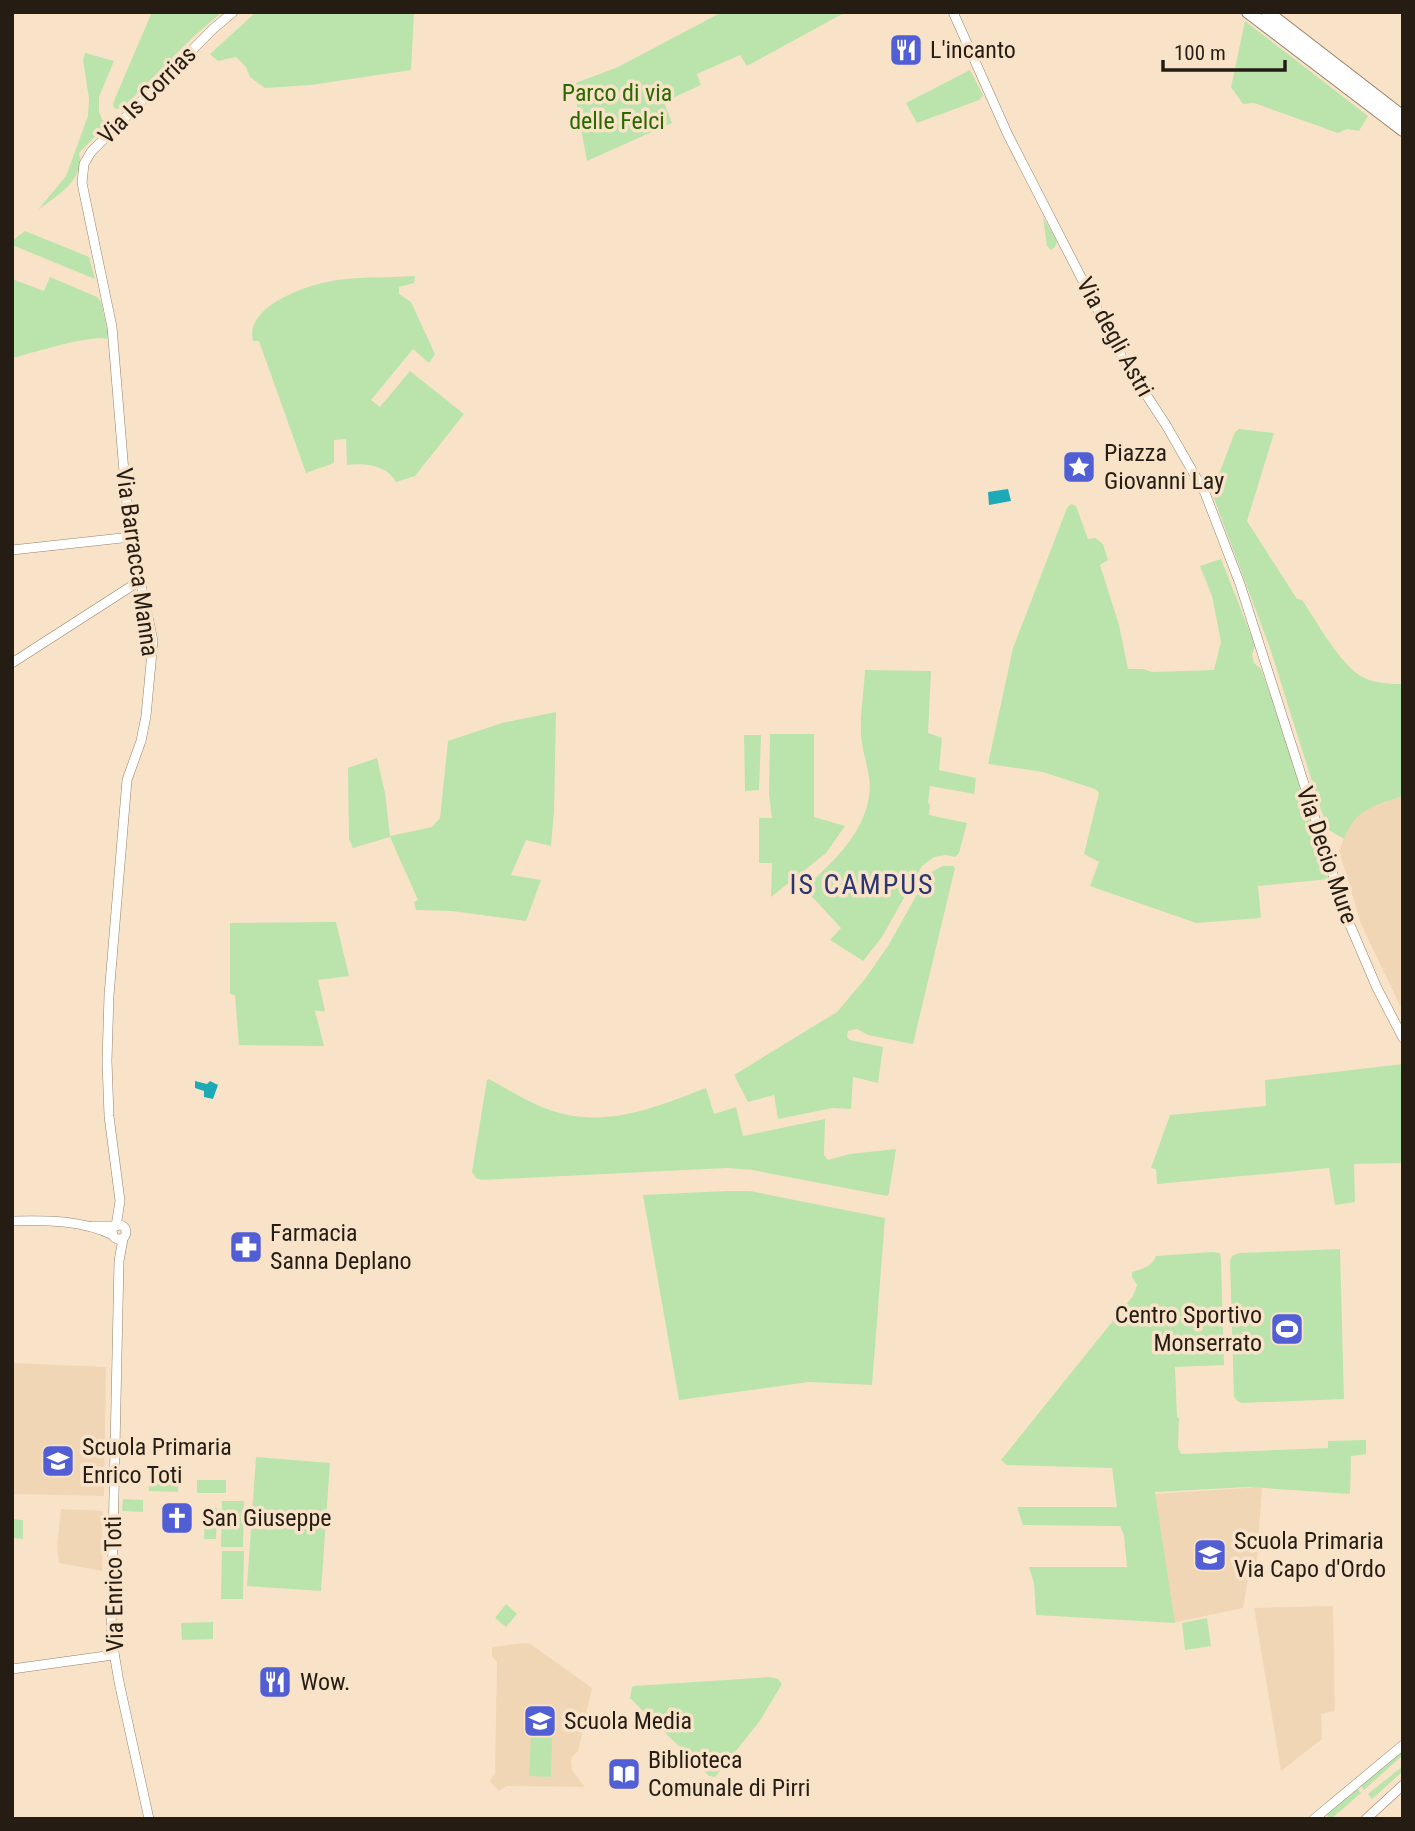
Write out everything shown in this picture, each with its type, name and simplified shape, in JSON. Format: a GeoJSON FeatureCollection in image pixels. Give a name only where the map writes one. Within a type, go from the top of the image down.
{"type":"FeatureCollection","features":[{"type":"Feature","properties":{"kind":"highway"},"geometry":{"type":"LineString","coordinates":[[1243,13],[1266,19],[1403,117]]}},
{"type":"Feature","properties":{"kind":"highway"},"geometry":{"type":"LineString","coordinates":[[1266,19],[1403,130]]}},
{"type":"Feature","properties":{"kind":"street","name":"Via Is Corrias"},"geometry":{"type":"LineString","coordinates":[[83,190],[84,164],[91,152],[233,12]]}},
{"type":"Feature","properties":{"kind":"street","name":"Via degli Astri"},"geometry":{"type":"LineString","coordinates":[[953,12],[1009,135],[1124,361],[1166,425],[1205,493],[1240,584],[1265,666]]}},
{"type":"Feature","properties":{"kind":"street","name":"Via Barracca Manna"},"geometry":{"type":"LineString","coordinates":[[83,190],[112,327],[131,537],[153,641],[152,670],[141,741],[127,780],[108,1027],[109,1116],[120,1201],[116,1234]]}},
{"type":"Feature","properties":{"kind":"street"},"geometry":{"type":"LineString","coordinates":[[12,550],[131,537]]}},
{"type":"Feature","properties":{"kind":"street"},"geometry":{"type":"LineString","coordinates":[[12,663],[141,580]]}},
{"type":"Feature","properties":{"kind":"street","name":"Via Decio Mure"},"geometry":{"type":"LineString","coordinates":[[1265,666],[1348,918],[1377,988],[1403,1038]]}},
{"type":"Feature","properties":{"kind":"street"},"geometry":{"type":"LineString","coordinates":[[12,1221],[36,1220],[92,1226],[116,1234]]}},
{"type":"Feature","properties":{"kind":"street","name":"Via Enrico Toti"},"geometry":{"type":"LineString","coordinates":[[116,1234],[118,1261],[110,1618],[113,1655],[149,1819]]}},
{"type":"Feature","properties":{"kind":"street"},"geometry":{"type":"LineString","coordinates":[[12,1669],[113,1655]]}},
{"type":"Feature","properties":{"kind":"street"},"geometry":{"type":"LineString","coordinates":[[1314,1819],[1403,1745]]}},
{"type":"Feature","properties":{"kind":"street"},"geometry":{"type":"LineString","coordinates":[[1366,1819],[1403,1784]]}},
{"type":"Feature","properties":{"kind":"shaded area"},"geometry":{"type":"Polygon","coordinates":[[[1403,796],[1403,1012],[1361,924],[1339,851],[1349,825],[1364,809],[1403,796]]]}},
{"type":"Feature","properties":{"kind":"shaded area","name":"Scuola Primaria Enrico Toti"},"geometry":{"type":"Polygon","coordinates":[[[13,1363],[106,1367],[104,1496],[12,1494],[13,1363]]]}},
{"type":"Feature","properties":{"kind":"shaded area","name":"Scuola Primaria Via Capo d'Ordo"},"geometry":{"type":"Polygon","coordinates":[[[1262,1487],[1256,1574],[1249,1573],[1243,1608],[1172,1623],[1153,1494],[1262,1487]]]}},
{"type":"Feature","properties":{"kind":"shaded area"},"geometry":{"type":"Polygon","coordinates":[[[61,1509],[103,1511],[102,1571],[59,1563],[57,1548],[61,1509]]]}},
{"type":"Feature","properties":{"kind":"shaded area"},"geometry":{"type":"Polygon","coordinates":[[[1333,1606],[1335,1711],[1321,1714],[1322,1739],[1281,1771],[1254,1608],[1333,1606]]]}},
{"type":"Feature","properties":{"kind":"shaded area","name":"Scuola Media"},"geometry":{"type":"Polygon","coordinates":[[[526,1643],[592,1688],[578,1751],[571,1758],[572,1770],[585,1787],[507,1786],[499,1791],[490,1781],[495,1773],[497,1662],[492,1656],[492,1647],[526,1643]]]}},
{"type":"Feature","properties":{"kind":"green space"},"geometry":{"type":"Polygon","coordinates":[[[152,12],[222,12],[193,37],[123,108],[115,109],[113,105],[116,96],[152,12]]]}},
{"type":"Feature","properties":{"kind":"green space"},"geometry":{"type":"Polygon","coordinates":[[[256,12],[414,12],[411,70],[311,85],[265,88],[250,77],[246,67],[236,57],[218,61],[210,54],[256,12]]]}},
{"type":"Feature","properties":{"kind":"green space","name":"Parco di via delle Felci"},"geometry":{"type":"Polygon","coordinates":[[[722,12],[846,12],[747,66],[740,55],[697,74],[701,85],[664,102],[672,123],[587,161],[573,84],[618,67],[722,12]]]}},
{"type":"Feature","properties":{"kind":"green space"},"geometry":{"type":"Polygon","coordinates":[[[1245,21],[1368,116],[1359,131],[1347,129],[1338,133],[1254,103],[1243,104],[1231,87],[1245,21]]]}},
{"type":"Feature","properties":{"kind":"green space"},"geometry":{"type":"Polygon","coordinates":[[[85,53],[114,61],[99,97],[99,112],[105,126],[79,153],[80,163],[74,179],[61,193],[38,210],[66,176],[88,116],[89,99],[83,60],[85,53]]]}},
{"type":"Feature","properties":{"kind":"green space"},"geometry":{"type":"Polygon","coordinates":[[[970,70],[983,95],[979,100],[917,123],[906,103],[970,70]]]}},
{"type":"Feature","properties":{"kind":"green space"},"geometry":{"type":"Polygon","coordinates":[[[1043,217],[1057,241],[1051,250],[1047,246],[1043,217]]]}},
{"type":"Feature","properties":{"kind":"green space"},"geometry":{"type":"Polygon","coordinates":[[[25,231],[89,257],[95,279],[12,245],[12,241],[25,231]]]}},
{"type":"Feature","properties":{"kind":"green space"},"geometry":{"type":"Polygon","coordinates":[[[415,276],[414,283],[399,287],[399,294],[411,302],[435,354],[429,363],[413,349],[371,400],[380,407],[410,371],[464,414],[415,476],[396,482],[381,469],[361,464],[347,465],[346,439],[334,440],[334,463],[306,473],[259,341],[253,341],[253,329],[257,319],[266,309],[290,294],[327,282],[415,276]]]}},
{"type":"Feature","properties":{"kind":"green space"},"geometry":{"type":"Polygon","coordinates":[[[50,277],[97,297],[101,302],[107,339],[75,341],[12,358],[12,279],[44,291],[50,277]]]}},
{"type":"Feature","properties":{"kind":"green space"},"geometry":{"type":"Polygon","coordinates":[[[1239,429],[1274,433],[1247,521],[1297,599],[1302,600],[1333,648],[1355,672],[1372,681],[1403,684],[1403,796],[1360,814],[1344,839],[1327,829],[1270,648],[1213,496],[1235,432],[1239,429]]]}},
{"type":"Feature","properties":{"kind":"green space"},"geometry":{"type":"Polygon","coordinates":[[[1071,504],[1076,506],[1088,539],[1095,538],[1103,544],[1108,560],[1100,565],[1119,625],[1128,669],[1152,672],[1214,670],[1221,642],[1212,596],[1200,566],[1221,559],[1255,645],[1252,655],[1254,663],[1261,669],[1276,710],[1330,879],[1258,886],[1261,918],[1196,923],[1090,886],[1099,862],[1084,854],[1099,793],[1095,789],[1043,772],[988,764],[1013,648],[1067,508],[1071,504]]]}},
{"type":"Feature","properties":{"kind":"green space"},"geometry":{"type":"Polygon","coordinates":[[[865,670],[931,671],[928,733],[942,738],[939,770],[976,778],[974,794],[930,786],[929,815],[967,823],[959,853],[955,857],[934,857],[922,866],[882,937],[863,961],[830,940],[841,928],[804,888],[840,853],[859,826],[866,810],[869,777],[861,727],[865,670]]]}},
{"type":"Feature","properties":{"kind":"green space"},"geometry":{"type":"Polygon","coordinates":[[[556,712],[551,846],[526,840],[511,875],[541,880],[526,921],[452,911],[416,910],[414,902],[418,900],[390,837],[353,848],[349,839],[348,768],[377,758],[385,793],[390,836],[432,827],[440,818],[448,741],[502,723],[556,712]]]}},
{"type":"Feature","properties":{"kind":"green space"},"geometry":{"type":"Polygon","coordinates":[[[770,734],[814,734],[814,817],[845,826],[826,853],[771,897],[772,863],[759,863],[759,818],[772,818],[769,794],[770,734]]]}},
{"type":"Feature","properties":{"kind":"green space"},"geometry":{"type":"Polygon","coordinates":[[[744,735],[761,735],[759,790],[745,791],[744,735]]]}},
{"type":"Feature","properties":{"kind":"green space"},"geometry":{"type":"Polygon","coordinates":[[[943,866],[955,868],[913,1044],[868,1035],[857,1029],[848,1031],[847,1037],[850,1040],[883,1047],[878,1083],[853,1077],[851,1109],[833,1108],[778,1119],[774,1095],[748,1102],[734,1075],[837,1012],[888,946],[929,873],[943,866]]]}},
{"type":"Feature","properties":{"kind":"green space"},"geometry":{"type":"Polygon","coordinates":[[[336,922],[349,976],[318,980],[325,1011],[315,1011],[324,1046],[239,1045],[235,995],[230,994],[230,923],[336,922]]]}},
{"type":"Feature","properties":{"kind":"green space"},"geometry":{"type":"Polygon","coordinates":[[[1403,1064],[1403,1163],[1354,1164],[1355,1202],[1335,1205],[1329,1168],[1157,1184],[1156,1169],[1151,1168],[1170,1115],[1266,1106],[1265,1080],[1403,1064]]]}},
{"type":"Feature","properties":{"kind":"green space"},"geometry":{"type":"Polygon","coordinates":[[[489,1079],[537,1105],[581,1117],[623,1115],[664,1104],[706,1088],[714,1114],[736,1107],[743,1136],[825,1119],[824,1155],[828,1160],[850,1154],[896,1149],[889,1193],[887,1196],[752,1170],[727,1168],[481,1180],[472,1172],[489,1079]]]}},
{"type":"Feature","properties":{"kind":"green space"},"geometry":{"type":"Polygon","coordinates":[[[750,1191],[885,1218],[872,1385],[809,1382],[679,1400],[643,1195],[750,1191]]]}},
{"type":"Feature","properties":{"kind":"green space","name":"Centro Sportivo Monserrato"},"geometry":{"type":"Polygon","coordinates":[[[1340,1249],[1344,1399],[1237,1401],[1234,1396],[1232,1256],[1239,1253],[1340,1249]]]}},
{"type":"Feature","properties":{"kind":"green space"},"geometry":{"type":"Polygon","coordinates":[[[1220,1253],[1221,1260],[1224,1365],[1175,1367],[1178,1447],[1181,1454],[1328,1448],[1328,1441],[1366,1440],[1366,1454],[1351,1456],[1350,1494],[1249,1487],[1155,1492],[1175,1623],[1036,1615],[1034,1583],[1029,1567],[1127,1567],[1124,1535],[1120,1526],[1023,1525],[1017,1507],[1117,1507],[1112,1468],[1007,1465],[1001,1460],[1133,1296],[1137,1285],[1132,1272],[1149,1265],[1156,1256],[1220,1253]]]}},
{"type":"Feature","properties":{"kind":"green space"},"geometry":{"type":"Polygon","coordinates":[[[256,1457],[330,1463],[321,1591],[247,1586],[256,1457]]]}},
{"type":"Feature","properties":{"kind":"green space"},"geometry":{"type":"Polygon","coordinates":[[[149,1478],[178,1478],[178,1492],[149,1491],[149,1478]]]}},
{"type":"Feature","properties":{"kind":"green space"},"geometry":{"type":"Polygon","coordinates":[[[197,1480],[226,1480],[226,1493],[197,1493],[197,1480]]]}},
{"type":"Feature","properties":{"kind":"green space"},"geometry":{"type":"Polygon","coordinates":[[[123,1499],[143,1500],[143,1512],[122,1511],[123,1499]]]}},
{"type":"Feature","properties":{"kind":"green space"},"geometry":{"type":"Polygon","coordinates":[[[222,1501],[244,1501],[243,1547],[221,1547],[222,1501]]]}},
{"type":"Feature","properties":{"kind":"green space"},"geometry":{"type":"Polygon","coordinates":[[[205,1508],[217,1508],[216,1539],[204,1539],[205,1508]]]}},
{"type":"Feature","properties":{"kind":"green space"},"geometry":{"type":"Polygon","coordinates":[[[12,1519],[23,1520],[23,1539],[12,1538],[12,1519]]]}},
{"type":"Feature","properties":{"kind":"green space"},"geometry":{"type":"Polygon","coordinates":[[[222,1551],[244,1551],[243,1599],[221,1599],[222,1551]]]}},
{"type":"Feature","properties":{"kind":"green space"},"geometry":{"type":"Polygon","coordinates":[[[506,1604],[517,1614],[506,1627],[495,1618],[506,1604]]]}},
{"type":"Feature","properties":{"kind":"green space"},"geometry":{"type":"Polygon","coordinates":[[[1207,1618],[1211,1646],[1185,1650],[1182,1623],[1207,1618]]]}},
{"type":"Feature","properties":{"kind":"green space"},"geometry":{"type":"Polygon","coordinates":[[[213,1622],[213,1639],[182,1640],[181,1623],[213,1622]]]}},
{"type":"Feature","properties":{"kind":"green space"},"geometry":{"type":"Polygon","coordinates":[[[770,1677],[778,1679],[782,1684],[759,1722],[715,1777],[709,1776],[630,1698],[634,1686],[770,1677]]]}},
{"type":"Feature","properties":{"kind":"green space"},"geometry":{"type":"Polygon","coordinates":[[[531,1737],[552,1738],[551,1777],[529,1776],[531,1737]]]}},
{"type":"Feature","properties":{"kind":"green space"},"geometry":{"type":"Polygon","coordinates":[[[1403,1751],[1403,1755],[1364,1790],[1361,1786],[1403,1751]]]}},
{"type":"Feature","properties":{"kind":"green space"},"geometry":{"type":"Polygon","coordinates":[[[1403,1766],[1403,1771],[1372,1799],[1368,1794],[1403,1766]]]}},
{"type":"Feature","properties":{"kind":"green space"},"geometry":{"type":"Polygon","coordinates":[[[1357,1788],[1361,1793],[1331,1819],[1326,1814],[1357,1788]]]}},
{"type":"Feature","properties":{"kind":"water"},"geometry":{"type":"Polygon","coordinates":[[[1008,489],[1011,501],[989,505],[988,492],[1008,489]]]}},
{"type":"Feature","properties":{"kind":"water"},"geometry":{"type":"Polygon","coordinates":[[[195,1081],[207,1084],[210,1081],[218,1085],[213,1099],[204,1097],[204,1091],[195,1088],[195,1081]]]}},
{"type":"Feature","properties":{"kind":"place","name":"L'incanto"},"geometry":{"type":"Point","coordinates":[906,50]}},
{"type":"Feature","properties":{"kind":"place","name":"Piazza Giovanni Lay"},"geometry":{"type":"Point","coordinates":[1079,467]}},
{"type":"Feature","properties":{"kind":"place","name":"Farmacia Sanna Deplano"},"geometry":{"type":"Point","coordinates":[246,1247]}},
{"type":"Feature","properties":{"kind":"place","name":"Centro Sportivo Monserrato"},"geometry":{"type":"Point","coordinates":[1287,1329]}},
{"type":"Feature","properties":{"kind":"place","name":"Scuola Primaria Enrico Toti"},"geometry":{"type":"Point","coordinates":[58,1461]}},
{"type":"Feature","properties":{"kind":"place","name":"San Giuseppe"},"geometry":{"type":"Point","coordinates":[177,1518]}},
{"type":"Feature","properties":{"kind":"place","name":"Scuola Primaria Via Capo d'Ordo"},"geometry":{"type":"Point","coordinates":[1210,1555]}},
{"type":"Feature","properties":{"kind":"place","name":"Wow."},"geometry":{"type":"Point","coordinates":[275,1682]}},
{"type":"Feature","properties":{"kind":"place","name":"Scuola Media"},"geometry":{"type":"Point","coordinates":[540,1721]}},
{"type":"Feature","properties":{"kind":"place","name":"Biblioteca Comunale di Pirri"},"geometry":{"type":"Point","coordinates":[624,1774]}},
{"type":"Feature","properties":{"kind":"district","name":"IS CAMPUS"},"geometry":{"type":"Point","coordinates":[862,884]}}]}
